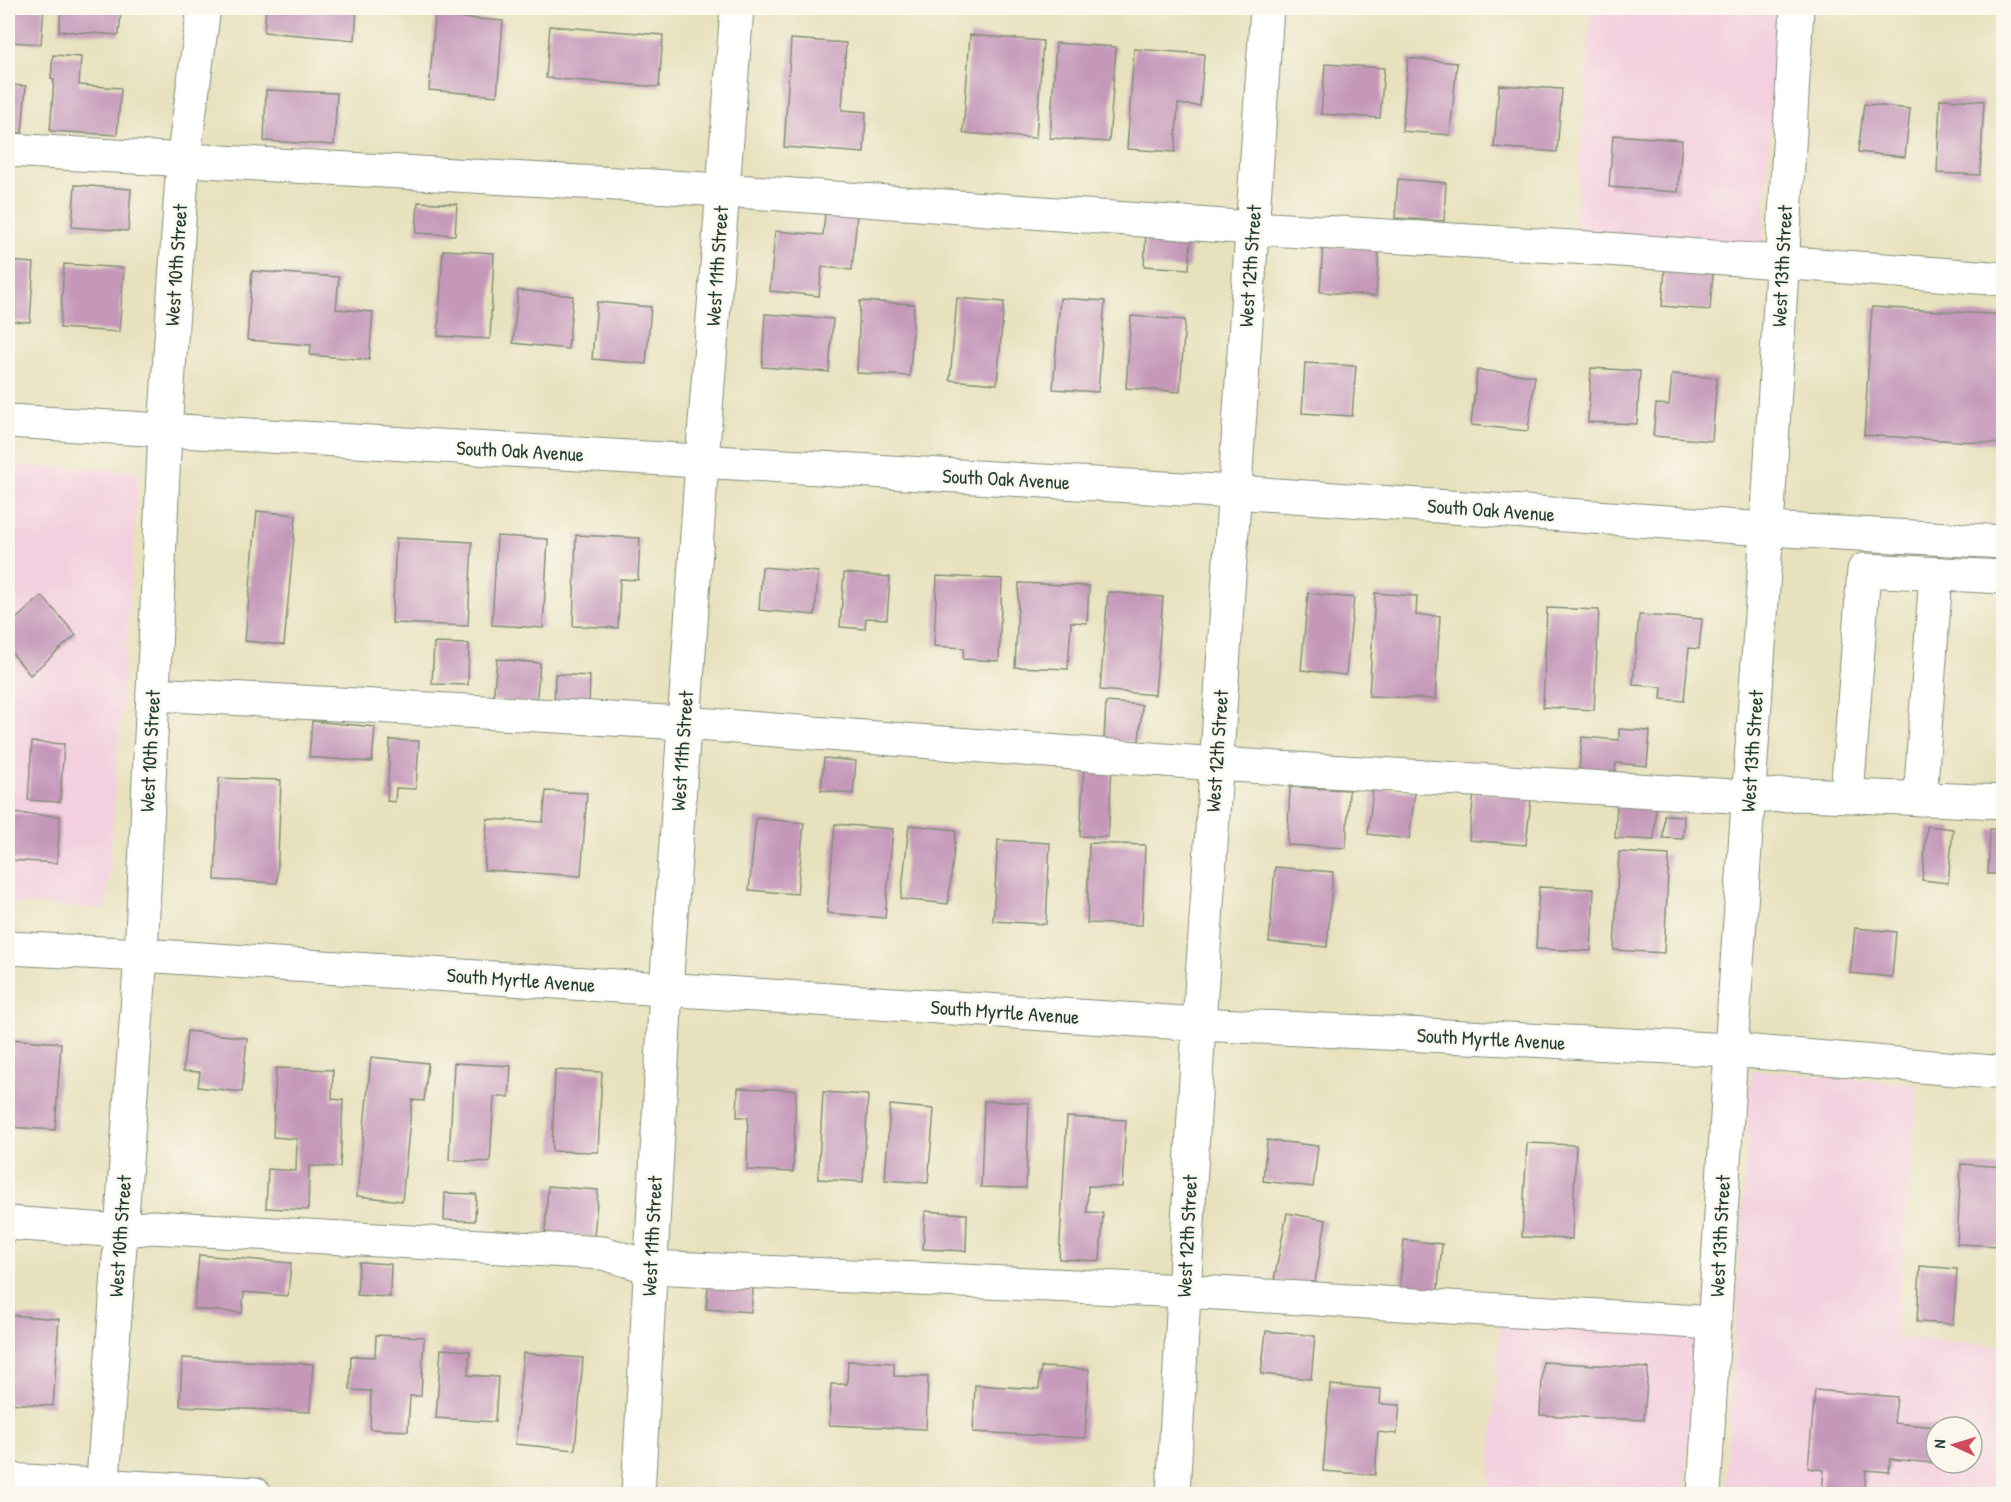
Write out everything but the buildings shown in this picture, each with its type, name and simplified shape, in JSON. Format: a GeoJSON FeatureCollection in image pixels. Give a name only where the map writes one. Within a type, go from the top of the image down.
{"type":"FeatureCollection","features":[{"type":"Feature","properties":{"kind":"street","name":"West 10th Street"},"geometry":{"type":"LineString","coordinates":[[102,1490],[141,955],[165,430],[183,161],[204,8]]}},
{"type":"Feature","properties":{"kind":"street","name":"West 11th Street"},"geometry":{"type":"LineString","coordinates":[[638,1494],[666,990],[702,461],[737,8]]}},
{"type":"Feature","properties":{"kind":"street","name":"West 12th Street"},"geometry":{"type":"LineString","coordinates":[[1173,1494],[1199,1024],[1267,8]]}},
{"type":"Feature","properties":{"kind":"street","name":"West 13th Street"},"geometry":{"type":"LineString","coordinates":[[1704,1494],[1731,1050],[1767,529],[1797,8]]}},
{"type":"Feature","properties":{"kind":"street"},"geometry":{"type":"LineString","coordinates":[[8,150],[723,190],[1252,228],[1606,249],[2004,279]]}},
{"type":"Feature","properties":{"kind":"street","name":"South Oak Avenue"},"geometry":{"type":"LineString","coordinates":[[8,421],[1234,492],[1767,529],[2004,542]]}},
{"type":"Feature","properties":{"kind":"street"},"geometry":{"type":"LineString","coordinates":[[1848,795],[1864,570],[2004,577]]}},
{"type":"Feature","properties":{"kind":"street"},"geometry":{"type":"LineString","coordinates":[[1920,799],[1936,574]]}},
{"type":"Feature","properties":{"kind":"street"},"geometry":{"type":"LineString","coordinates":[[153,694],[684,723],[1216,764],[1749,797],[1801,794],[2004,802]]}},
{"type":"Feature","properties":{"kind":"street","name":"South Myrtle Avenue"},"geometry":{"type":"LineString","coordinates":[[8,948],[1199,1024],[1731,1050],[2004,1073]]}},
{"type":"Feature","properties":{"kind":"street"},"geometry":{"type":"LineString","coordinates":[[8,1223],[121,1231],[152,1227],[603,1253],[650,1267],[1184,1291],[1715,1323]]}},
{"type":"Feature","properties":{"kind":"street"},"geometry":{"type":"LineString","coordinates":[[8,1480],[102,1490],[255,1494]]}},
{"type":"Feature","properties":{"kind":"shaded area"},"geometry":{"type":"Polygon","coordinates":[[[1591,8],[1777,8],[1762,261],[1573,252],[1591,8]]]}},
{"type":"Feature","properties":{"kind":"shaded area"},"geometry":{"type":"Polygon","coordinates":[[[8,465],[139,471],[106,909],[8,903],[8,465]]]}},
{"type":"Feature","properties":{"kind":"shaded area"},"geometry":{"type":"Polygon","coordinates":[[[1751,1070],[1918,1084],[1895,1337],[2003,1346],[2003,1494],[1725,1494],[1751,1070]]]}},
{"type":"Feature","properties":{"kind":"shaded area"},"geometry":{"type":"Polygon","coordinates":[[[1500,1324],[1694,1331],[1684,1494],[1489,1494],[1500,1324]]]}}]}
